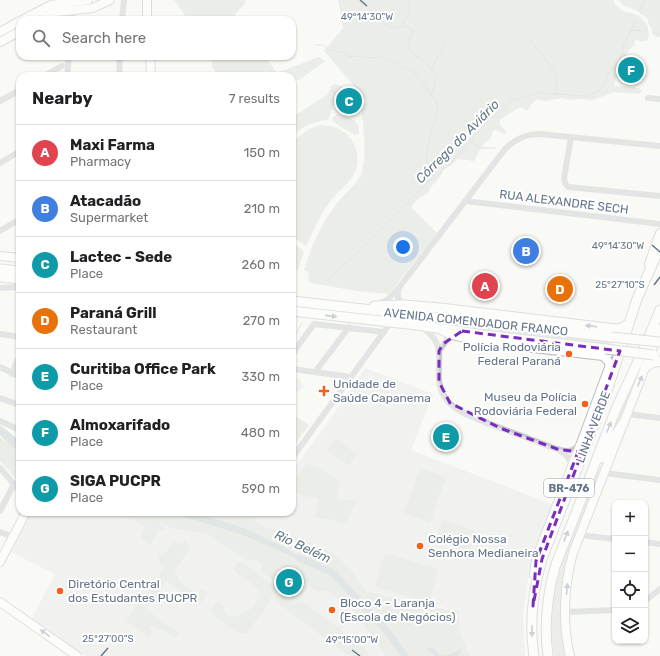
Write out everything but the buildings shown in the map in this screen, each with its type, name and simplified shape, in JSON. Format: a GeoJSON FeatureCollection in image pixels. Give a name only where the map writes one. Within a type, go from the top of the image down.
{"type":"FeatureCollection","features":[{"type":"Feature","properties":{"kind":"highway","name":"LINHA VERDE"},"geometry":{"type":"LineString","coordinates":[[534,656],[532,640],[533,606],[537,578],[542,559],[606,394],[628,324],[660,247]]}},
{"type":"Feature","properties":{"kind":"highway"},"geometry":{"type":"LineString","coordinates":[[0,269],[16,271]]}},
{"type":"Feature","properties":{"kind":"highway"},"geometry":{"type":"LineString","coordinates":[[0,277],[16,279]]}},
{"type":"Feature","properties":{"kind":"highway","name":"AVENIDA COMENDADOR FRANCO"},"geometry":{"type":"LineString","coordinates":[[296,301],[464,320],[614,333],[660,342]]}},
{"type":"Feature","properties":{"kind":"highway"},"geometry":{"type":"LineString","coordinates":[[351,308],[404,305],[428,307],[614,333],[628,324]]}},
{"type":"Feature","properties":{"kind":"highway"},"geometry":{"type":"LineString","coordinates":[[428,307],[437,313],[464,320]]}},
{"type":"Feature","properties":{"kind":"highway","name":"LINHA VERDE"},"geometry":{"type":"LineString","coordinates":[[548,656],[546,619],[551,583],[558,559],[620,400],[660,310]]}},
{"type":"Feature","properties":{"kind":"highway","name":"AVENIDA COMENDADOR FRANCO"},"geometry":{"type":"LineString","coordinates":[[296,311],[437,327],[605,353],[658,357]]}},
{"type":"Feature","properties":{"kind":"highway"},"geometry":{"type":"LineString","coordinates":[[645,367],[658,357]]}},
{"type":"Feature","properties":{"kind":"highway"},"geometry":{"type":"LineString","coordinates":[[599,395],[613,372]]}},
{"type":"Feature","properties":{"kind":"highway"},"geometry":{"type":"LineString","coordinates":[[590,476],[625,418]]}},
{"type":"Feature","properties":{"kind":"main road"},"geometry":{"type":"LineString","coordinates":[[30,16],[54,2],[88,0]]}},
{"type":"Feature","properties":{"kind":"main road"},"geometry":{"type":"LineString","coordinates":[[46,16],[59,12],[93,8],[110,0]]}},
{"type":"Feature","properties":{"kind":"main road"},"geometry":{"type":"LineString","coordinates":[[143,0],[147,16]]}},
{"type":"Feature","properties":{"kind":"main road"},"geometry":{"type":"LineString","coordinates":[[147,0],[147,16]]}},
{"type":"Feature","properties":{"kind":"main road"},"geometry":{"type":"LineString","coordinates":[[0,32],[16,24]]}},
{"type":"Feature","properties":{"kind":"main road"},"geometry":{"type":"LineString","coordinates":[[0,42],[16,33]]}},
{"type":"Feature","properties":{"kind":"main road"},"geometry":{"type":"LineString","coordinates":[[150,60],[151,72]]}},
{"type":"Feature","properties":{"kind":"main road"},"geometry":{"type":"LineString","coordinates":[[646,278],[653,250],[660,233]]}},
{"type":"Feature","properties":{"kind":"main road"},"geometry":{"type":"LineString","coordinates":[[0,256],[16,258]]}},
{"type":"Feature","properties":{"kind":"main road","name":"AVENIDA COMENDADOR FRANCO"},"geometry":{"type":"LineString","coordinates":[[437,327],[445,333],[481,342],[605,353]]}},
{"type":"Feature","properties":{"kind":"main road"},"geometry":{"type":"LineString","coordinates":[[570,656],[567,638],[566,593],[570,565],[579,535],[660,329]]}},
{"type":"Feature","properties":{"kind":"main road"},"geometry":{"type":"LineString","coordinates":[[533,606],[536,561],[610,365],[605,353],[609,354],[613,349],[618,334],[614,333]]}},
{"type":"Feature","properties":{"kind":"main road"},"geometry":{"type":"LineString","coordinates":[[0,562],[24,516]]}},
{"type":"Feature","properties":{"kind":"main road"},"geometry":{"type":"LineString","coordinates":[[0,602],[77,656]]}},
{"type":"Feature","properties":{"kind":"street"},"geometry":{"type":"LineString","coordinates":[[122,16],[124,0]]}},
{"type":"Feature","properties":{"kind":"street"},"geometry":{"type":"LineString","coordinates":[[72,11],[72,16]]}},
{"type":"Feature","properties":{"kind":"street"},"geometry":{"type":"LineString","coordinates":[[59,12],[62,16]]}},
{"type":"Feature","properties":{"kind":"street"},"geometry":{"type":"LineString","coordinates":[[67,72],[69,60]]}},
{"type":"Feature","properties":{"kind":"street"},"geometry":{"type":"LineString","coordinates":[[119,72],[120,60]]}},
{"type":"Feature","properties":{"kind":"street"},"geometry":{"type":"LineString","coordinates":[[51,72],[62,66]]}},
{"type":"Feature","properties":{"kind":"street"},"geometry":{"type":"LineString","coordinates":[[0,101],[16,92]]}},
{"type":"Feature","properties":{"kind":"street"},"geometry":{"type":"LineString","coordinates":[[648,98],[660,99]]}},
{"type":"Feature","properties":{"kind":"street"},"geometry":{"type":"LineString","coordinates":[[373,306],[387,300],[398,289],[505,149],[515,140],[524,136],[535,134],[660,146]]}},
{"type":"Feature","properties":{"kind":"street"},"geometry":{"type":"LineString","coordinates":[[571,137],[564,178],[566,185],[571,187],[660,196]]}},
{"type":"Feature","properties":{"kind":"street"},"geometry":{"type":"LineString","coordinates":[[0,163],[16,153]]}},
{"type":"Feature","properties":{"kind":"street","name":"RUA ALEXANDRE SECH"},"geometry":{"type":"LineString","coordinates":[[465,202],[660,224]]}},
{"type":"Feature","properties":{"kind":"street"},"geometry":{"type":"LineString","coordinates":[[0,231],[16,221]]}},
{"type":"Feature","properties":{"kind":"street"},"geometry":{"type":"LineString","coordinates":[[0,290],[16,288]]}},
{"type":"Feature","properties":{"kind":"street"},"geometry":{"type":"LineString","coordinates":[[398,289],[398,298],[404,305]]}},
{"type":"Feature","properties":{"kind":"street"},"geometry":{"type":"LineString","coordinates":[[296,453],[391,322]]}},
{"type":"Feature","properties":{"kind":"street"},"geometry":{"type":"LineString","coordinates":[[296,347],[314,324],[384,332]]}},
{"type":"Feature","properties":{"kind":"street"},"geometry":{"type":"LineString","coordinates":[[417,325],[432,335],[437,344],[439,351],[440,382],[443,395],[452,406],[491,424],[557,449],[569,451],[581,443]]}},
{"type":"Feature","properties":{"kind":"street"},"geometry":{"type":"LineString","coordinates":[[316,372],[349,327]]}},
{"type":"Feature","properties":{"kind":"street"},"geometry":{"type":"LineString","coordinates":[[439,351],[447,338],[462,331]]}},
{"type":"Feature","properties":{"kind":"street"},"geometry":{"type":"LineString","coordinates":[[0,335],[16,337]]}},
{"type":"Feature","properties":{"kind":"street"},"geometry":{"type":"LineString","coordinates":[[12,374],[16,364]]}},
{"type":"Feature","properties":{"kind":"street"},"geometry":{"type":"LineString","coordinates":[[0,367],[16,376]]}},
{"type":"Feature","properties":{"kind":"street"},"geometry":{"type":"LineString","coordinates":[[296,370],[351,377]]}},
{"type":"Feature","properties":{"kind":"street"},"geometry":{"type":"LineString","coordinates":[[0,398],[16,403]]}},
{"type":"Feature","properties":{"kind":"street"},"geometry":{"type":"LineString","coordinates":[[625,418],[660,418]]}},
{"type":"Feature","properties":{"kind":"street"},"geometry":{"type":"LineString","coordinates":[[0,421],[16,428]]}},
{"type":"Feature","properties":{"kind":"street"},"geometry":{"type":"LineString","coordinates":[[489,431],[491,424]]}},
{"type":"Feature","properties":{"kind":"street"},"geometry":{"type":"LineString","coordinates":[[557,449],[570,459],[571,469]]}},
{"type":"Feature","properties":{"kind":"street"},"geometry":{"type":"LineString","coordinates":[[0,468],[16,486]]}},
{"type":"Feature","properties":{"kind":"street"},"geometry":{"type":"LineString","coordinates":[[604,473],[660,480]]}},
{"type":"Feature","properties":{"kind":"street"},"geometry":{"type":"LineString","coordinates":[[0,511],[14,484]]}},
{"type":"Feature","properties":{"kind":"street"},"geometry":{"type":"LineString","coordinates":[[0,532],[13,537]]}},
{"type":"Feature","properties":{"kind":"street"},"geometry":{"type":"LineString","coordinates":[[579,535],[612,539]]}},
{"type":"Feature","properties":{"kind":"street"},"geometry":{"type":"LineString","coordinates":[[648,542],[660,544]]}},
{"type":"Feature","properties":{"kind":"street"},"geometry":{"type":"LineString","coordinates":[[648,599],[660,589]]}},
{"type":"Feature","properties":{"kind":"street"},"geometry":{"type":"LineString","coordinates":[[566,612],[612,610]]}},
{"type":"Feature","properties":{"kind":"highlighted area"},"geometry":{"type":"Polygon","coordinates":[[[462,331],[620,351],[542,559],[533,606],[536,561],[578,452],[557,449],[500,428],[450,403],[439,382],[439,351],[443,344],[462,331]]]}},
{"type":"Feature","properties":{"kind":"shaded area"},"geometry":{"type":"Polygon","coordinates":[[[174,0],[244,0],[246,2],[235,15],[236,16],[185,16],[174,0]]]}},
{"type":"Feature","properties":{"kind":"shaded area"},"geometry":{"type":"Polygon","coordinates":[[[338,0],[613,0],[621,9],[642,18],[647,24],[649,32],[648,40],[642,42],[635,39],[634,45],[628,51],[621,68],[624,74],[623,78],[616,78],[614,84],[615,86],[639,88],[642,91],[640,94],[614,92],[593,100],[570,100],[563,98],[545,101],[537,99],[527,111],[521,107],[500,120],[500,125],[506,134],[496,130],[493,131],[491,138],[484,144],[475,160],[457,159],[452,165],[444,169],[428,193],[419,198],[411,207],[437,233],[389,294],[357,291],[310,283],[308,278],[309,272],[304,270],[314,243],[332,210],[360,177],[364,164],[362,114],[363,108],[367,101],[324,51],[343,28],[338,0]]]}},
{"type":"Feature","properties":{"kind":"shaded area"},"geometry":{"type":"Polygon","coordinates":[[[618,0],[660,0],[660,37],[656,37],[653,34],[648,23],[648,19],[634,9],[624,6],[618,0]]]}},
{"type":"Feature","properties":{"kind":"shaded area"},"geometry":{"type":"Polygon","coordinates":[[[319,57],[325,61],[299,80],[296,80],[296,72],[280,72],[319,57]]]}},
{"type":"Feature","properties":{"kind":"shaded area"},"geometry":{"type":"Polygon","coordinates":[[[212,60],[268,60],[276,72],[216,72],[212,67],[212,60]]]}},
{"type":"Feature","properties":{"kind":"shaded area"},"geometry":{"type":"Polygon","coordinates":[[[335,84],[349,89],[348,92],[339,90],[328,120],[312,123],[296,133],[296,114],[327,95],[332,85],[335,84]]]}},
{"type":"Feature","properties":{"kind":"shaded area"},"geometry":{"type":"Polygon","coordinates":[[[337,114],[352,119],[356,122],[359,128],[359,133],[356,135],[332,121],[333,117],[337,114]]]}},
{"type":"Feature","properties":{"kind":"shaded area"},"geometry":{"type":"Polygon","coordinates":[[[321,125],[330,126],[345,133],[354,143],[357,163],[351,180],[325,208],[306,246],[296,239],[296,138],[309,129],[321,125]]]}},
{"type":"Feature","properties":{"kind":"shaded area"},"geometry":{"type":"Polygon","coordinates":[[[296,245],[304,251],[298,271],[296,271],[296,245]]]}},
{"type":"Feature","properties":{"kind":"shaded area"},"geometry":{"type":"Polygon","coordinates":[[[397,314],[610,340],[608,346],[490,332],[396,319],[397,314]]]}},
{"type":"Feature","properties":{"kind":"shaded area"},"geometry":{"type":"Polygon","coordinates":[[[644,358],[647,358],[624,417],[606,448],[623,403],[644,358]]]}},
{"type":"Feature","properties":{"kind":"shaded area"},"geometry":{"type":"Polygon","coordinates":[[[365,368],[433,394],[411,450],[554,505],[530,568],[523,615],[525,656],[470,656],[460,634],[459,611],[366,591],[350,568],[348,604],[385,656],[85,656],[31,620],[55,574],[11,552],[29,516],[296,516],[296,466],[365,368]]]}},
{"type":"Feature","properties":{"kind":"shaded area"},"geometry":{"type":"Polygon","coordinates":[[[298,378],[304,386],[297,392],[296,380],[298,378]]]}},
{"type":"Feature","properties":{"kind":"shaded area"},"geometry":{"type":"Polygon","coordinates":[[[296,417],[309,425],[296,443],[296,417]]]}},
{"type":"Feature","properties":{"kind":"shaded area"},"geometry":{"type":"Polygon","coordinates":[[[0,425],[16,438],[16,450],[11,446],[0,435],[0,425]]]}},
{"type":"Feature","properties":{"kind":"shaded area"},"geometry":{"type":"Polygon","coordinates":[[[0,437],[16,450],[16,479],[0,461],[0,437]]]}},
{"type":"Feature","properties":{"kind":"shaded area"},"geometry":{"type":"Polygon","coordinates":[[[335,438],[357,454],[349,466],[327,450],[335,438]]]}},
{"type":"Feature","properties":{"kind":"shaded area"},"geometry":{"type":"Polygon","coordinates":[[[611,448],[568,561],[567,656],[554,656],[552,637],[553,602],[560,571],[589,492],[601,465],[611,448]]]}},
{"type":"Feature","properties":{"kind":"shaded area"},"geometry":{"type":"Polygon","coordinates":[[[307,463],[322,469],[339,482],[337,501],[357,499],[346,525],[328,519],[316,518],[318,499],[300,495],[296,492],[296,478],[307,463]]]}},
{"type":"Feature","properties":{"kind":"shaded area"},"geometry":{"type":"Polygon","coordinates":[[[420,468],[446,477],[430,523],[404,513],[420,468]]]}},
{"type":"Feature","properties":{"kind":"shaded area"},"geometry":{"type":"Polygon","coordinates":[[[121,516],[257,516],[254,519],[261,526],[308,541],[333,553],[350,568],[366,591],[459,611],[460,634],[470,656],[385,656],[348,604],[325,590],[318,592],[281,567],[271,579],[260,570],[263,564],[256,560],[249,561],[207,534],[171,528],[161,523],[160,526],[164,526],[165,529],[162,531],[159,529],[150,546],[141,537],[146,527],[121,516]]]}},
{"type":"Feature","properties":{"kind":"shaded area"},"geometry":{"type":"Polygon","coordinates":[[[182,516],[204,516],[241,527],[284,547],[311,564],[240,534],[182,516]]]}},
{"type":"Feature","properties":{"kind":"shaded area"},"geometry":{"type":"Polygon","coordinates":[[[443,519],[477,532],[469,553],[435,539],[443,519]]]}},
{"type":"Feature","properties":{"kind":"shaded area"},"geometry":{"type":"Polygon","coordinates":[[[185,540],[190,549],[174,571],[179,581],[197,594],[202,588],[208,593],[199,605],[166,581],[146,609],[179,633],[176,637],[152,625],[149,626],[152,634],[148,637],[126,621],[165,567],[161,564],[158,557],[165,553],[174,542],[182,544],[185,540]]]}},
{"type":"Feature","properties":{"kind":"shaded area"},"geometry":{"type":"Polygon","coordinates":[[[385,553],[439,569],[429,603],[375,587],[385,553]]]}},
{"type":"Feature","properties":{"kind":"shaded area"},"geometry":{"type":"Polygon","coordinates":[[[237,562],[242,562],[277,588],[277,592],[272,596],[266,607],[246,634],[236,631],[228,626],[212,613],[211,610],[217,602],[222,604],[228,617],[234,617],[248,611],[261,595],[256,587],[233,570],[237,562]]]}},
{"type":"Feature","properties":{"kind":"shaded area"},"geometry":{"type":"Polygon","coordinates":[[[280,594],[294,604],[302,601],[341,629],[351,640],[364,647],[369,656],[349,656],[275,601],[274,599],[276,595],[280,594]]]}},
{"type":"Feature","properties":{"kind":"shaded area"},"geometry":{"type":"Polygon","coordinates":[[[426,648],[433,648],[442,656],[435,656],[426,648]]]}},
{"type":"Feature","properties":{"kind":"shaded area"},"geometry":{"type":"Polygon","coordinates":[[[461,649],[461,654],[456,656],[442,656],[451,654],[461,649]]]}},
{"type":"Feature","properties":{"kind":"waterway"},"geometry":{"type":"LineString","coordinates":[[356,0],[369,8],[374,14],[380,16],[381,21],[387,26],[394,28],[404,25],[412,30],[412,35],[409,38],[409,51],[426,63],[433,71],[436,82],[431,95],[437,102],[437,114],[428,143],[426,160],[432,169],[433,176]]}},
{"type":"Feature","properties":{"kind":"waterway"},"geometry":{"type":"LineString","coordinates":[[404,24],[403,22],[408,16],[410,6],[407,0]]}},
{"type":"Feature","properties":{"kind":"waterway"},"geometry":{"type":"LineString","coordinates":[[640,10],[645,0]]}},
{"type":"Feature","properties":{"kind":"waterway"},"geometry":{"type":"LineString","coordinates":[[631,30],[636,19]]}},
{"type":"Feature","properties":{"kind":"waterway","name":"Córrego do Aviário"},"geometry":{"type":"LineString","coordinates":[[326,282],[376,235],[431,179],[439,175],[490,119],[505,108],[511,100],[540,93],[586,96],[595,93],[605,84],[608,75],[620,60],[624,45],[631,30],[645,31]]}},
{"type":"Feature","properties":{"kind":"waterway"},"geometry":{"type":"LineString","coordinates":[[652,32],[660,34]]}},
{"type":"Feature","properties":{"kind":"waterway"},"geometry":{"type":"LineString","coordinates":[[530,40],[555,72],[557,87],[554,92]]}},
{"type":"Feature","properties":{"kind":"waterway"},"geometry":{"type":"LineString","coordinates":[[316,45],[323,45],[329,50],[342,52],[349,57],[379,57],[397,63],[415,73],[421,82],[428,88],[431,95]]}},
{"type":"Feature","properties":{"kind":"waterway"},"geometry":{"type":"LineString","coordinates":[[432,70],[436,59],[445,45]]}},
{"type":"Feature","properties":{"kind":"waterway"},"geometry":{"type":"LineString","coordinates":[[470,141],[481,148],[495,148]]}},
{"type":"Feature","properties":{"kind":"waterway","name":"Córrego do Aviário"},"geometry":{"type":"LineString","coordinates":[[296,334],[302,323]]}},
{"type":"Feature","properties":{"kind":"waterway","name":"Rio Belém"},"geometry":{"type":"LineString","coordinates":[[300,558],[333,573],[387,631],[405,656]]}},
{"type":"Feature","properties":{"kind":"place","name":"Almoxarifado"},"geometry":{"type":"Point","coordinates":[631,70]}},
{"type":"Feature","properties":{"kind":"place","name":"Lactec - Sede"},"geometry":{"type":"Point","coordinates":[349,101]}},
{"type":"Feature","properties":{"kind":"place","name":"Atacadão"},"geometry":{"type":"Point","coordinates":[526,251]}},
{"type":"Feature","properties":{"kind":"place","name":"Maxi Farma"},"geometry":{"type":"Point","coordinates":[485,286]}},
{"type":"Feature","properties":{"kind":"place","name":"Paraná Grill"},"geometry":{"type":"Point","coordinates":[560,289]}},
{"type":"Feature","properties":{"kind":"place","name":"Polícia Rodoviária Federal Paraná"},"geometry":{"type":"Point","coordinates":[569,354]}},
{"type":"Feature","properties":{"kind":"place","name":"Unidade de Saúde Capanema"},"geometry":{"type":"Point","coordinates":[324,391]}},
{"type":"Feature","properties":{"kind":"place","name":"Museu da Polícia Rodoviária Federal"},"geometry":{"type":"Point","coordinates":[585,404]}},
{"type":"Feature","properties":{"kind":"place","name":"Curitiba Office Park"},"geometry":{"type":"Point","coordinates":[446,437]}},
{"type":"Feature","properties":{"kind":"place","name":"Colégio Nossa Senhora Medianeira"},"geometry":{"type":"Point","coordinates":[420,546]}},
{"type":"Feature","properties":{"kind":"place","name":"SIGA PUCPR"},"geometry":{"type":"Point","coordinates":[289,582]}},
{"type":"Feature","properties":{"kind":"place","name":"Diretório Central dos Estudantes PUCPR"},"geometry":{"type":"Point","coordinates":[60,591]}},
{"type":"Feature","properties":{"kind":"place","name":"Bloco 4 - Laranja (Escola de Negócios)"},"geometry":{"type":"Point","coordinates":[332,610]}}]}
